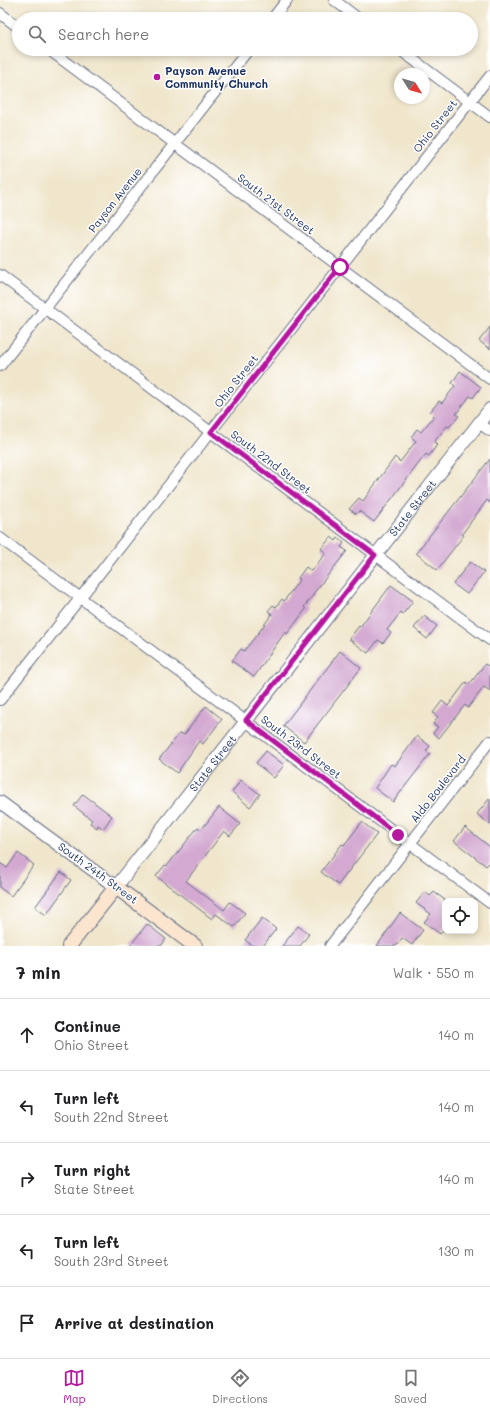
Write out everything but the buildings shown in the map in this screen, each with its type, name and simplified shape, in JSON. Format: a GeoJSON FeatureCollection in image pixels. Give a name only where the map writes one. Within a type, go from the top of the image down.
{"type":"FeatureCollection","features":[{"type":"Feature","properties":{"kind":"main road","name":"State Street"},"geometry":{"type":"LineString","coordinates":[[69,946],[116,886]]}},
{"type":"Feature","properties":{"kind":"main road","name":"South 24th Street"},"geometry":{"type":"LineString","coordinates":[[116,886],[195,946]]}},
{"type":"Feature","properties":{"kind":"street"},"geometry":{"type":"LineString","coordinates":[[278,12],[287,0]]}},
{"type":"Feature","properties":{"kind":"street"},"geometry":{"type":"LineString","coordinates":[[334,0],[350,12]]}},
{"type":"Feature","properties":{"kind":"street"},"geometry":{"type":"LineString","coordinates":[[0,13],[12,22]]}},
{"type":"Feature","properties":{"kind":"street","name":"South 21st Street"},"geometry":{"type":"LineString","coordinates":[[57,56],[490,379]]}},
{"type":"Feature","properties":{"kind":"street","name":"Payson Avenue"},"geometry":{"type":"LineString","coordinates":[[0,366],[244,56]]}},
{"type":"Feature","properties":{"kind":"street"},"geometry":{"type":"LineString","coordinates":[[408,56],[490,117]]}},
{"type":"Feature","properties":{"kind":"street","name":"Ohio Street"},"geometry":{"type":"LineString","coordinates":[[0,700],[490,76]]}},
{"type":"Feature","properties":{"kind":"street","name":"South 22nd Street"},"geometry":{"type":"LineString","coordinates":[[0,275],[490,640]]}},
{"type":"Feature","properties":{"kind":"street","name":"State Street"},"geometry":{"type":"LineString","coordinates":[[116,886],[490,409]]}},
{"type":"Feature","properties":{"kind":"street"},"geometry":{"type":"LineString","coordinates":[[479,423],[490,431]]}},
{"type":"Feature","properties":{"kind":"street","name":"South 23rd Street"},"geometry":{"type":"LineString","coordinates":[[0,538],[490,903]]}},
{"type":"Feature","properties":{"kind":"street","name":"Aldo Boulevard"},"geometry":{"type":"LineString","coordinates":[[330,946],[490,741]]}},
{"type":"Feature","properties":{"kind":"street","name":"South 24th Street"},"geometry":{"type":"LineString","coordinates":[[0,802],[116,886]]}},
{"type":"Feature","properties":{"kind":"place","name":"Payson Avenue Community Church"},"geometry":{"type":"Point","coordinates":[157,77]}},
{"type":"Feature","properties":{"kind":"route"},"geometry":{"type":"LineString","coordinates":[[340,267],[211,432],[375,555],[246,720],[398,835]]}}]}
